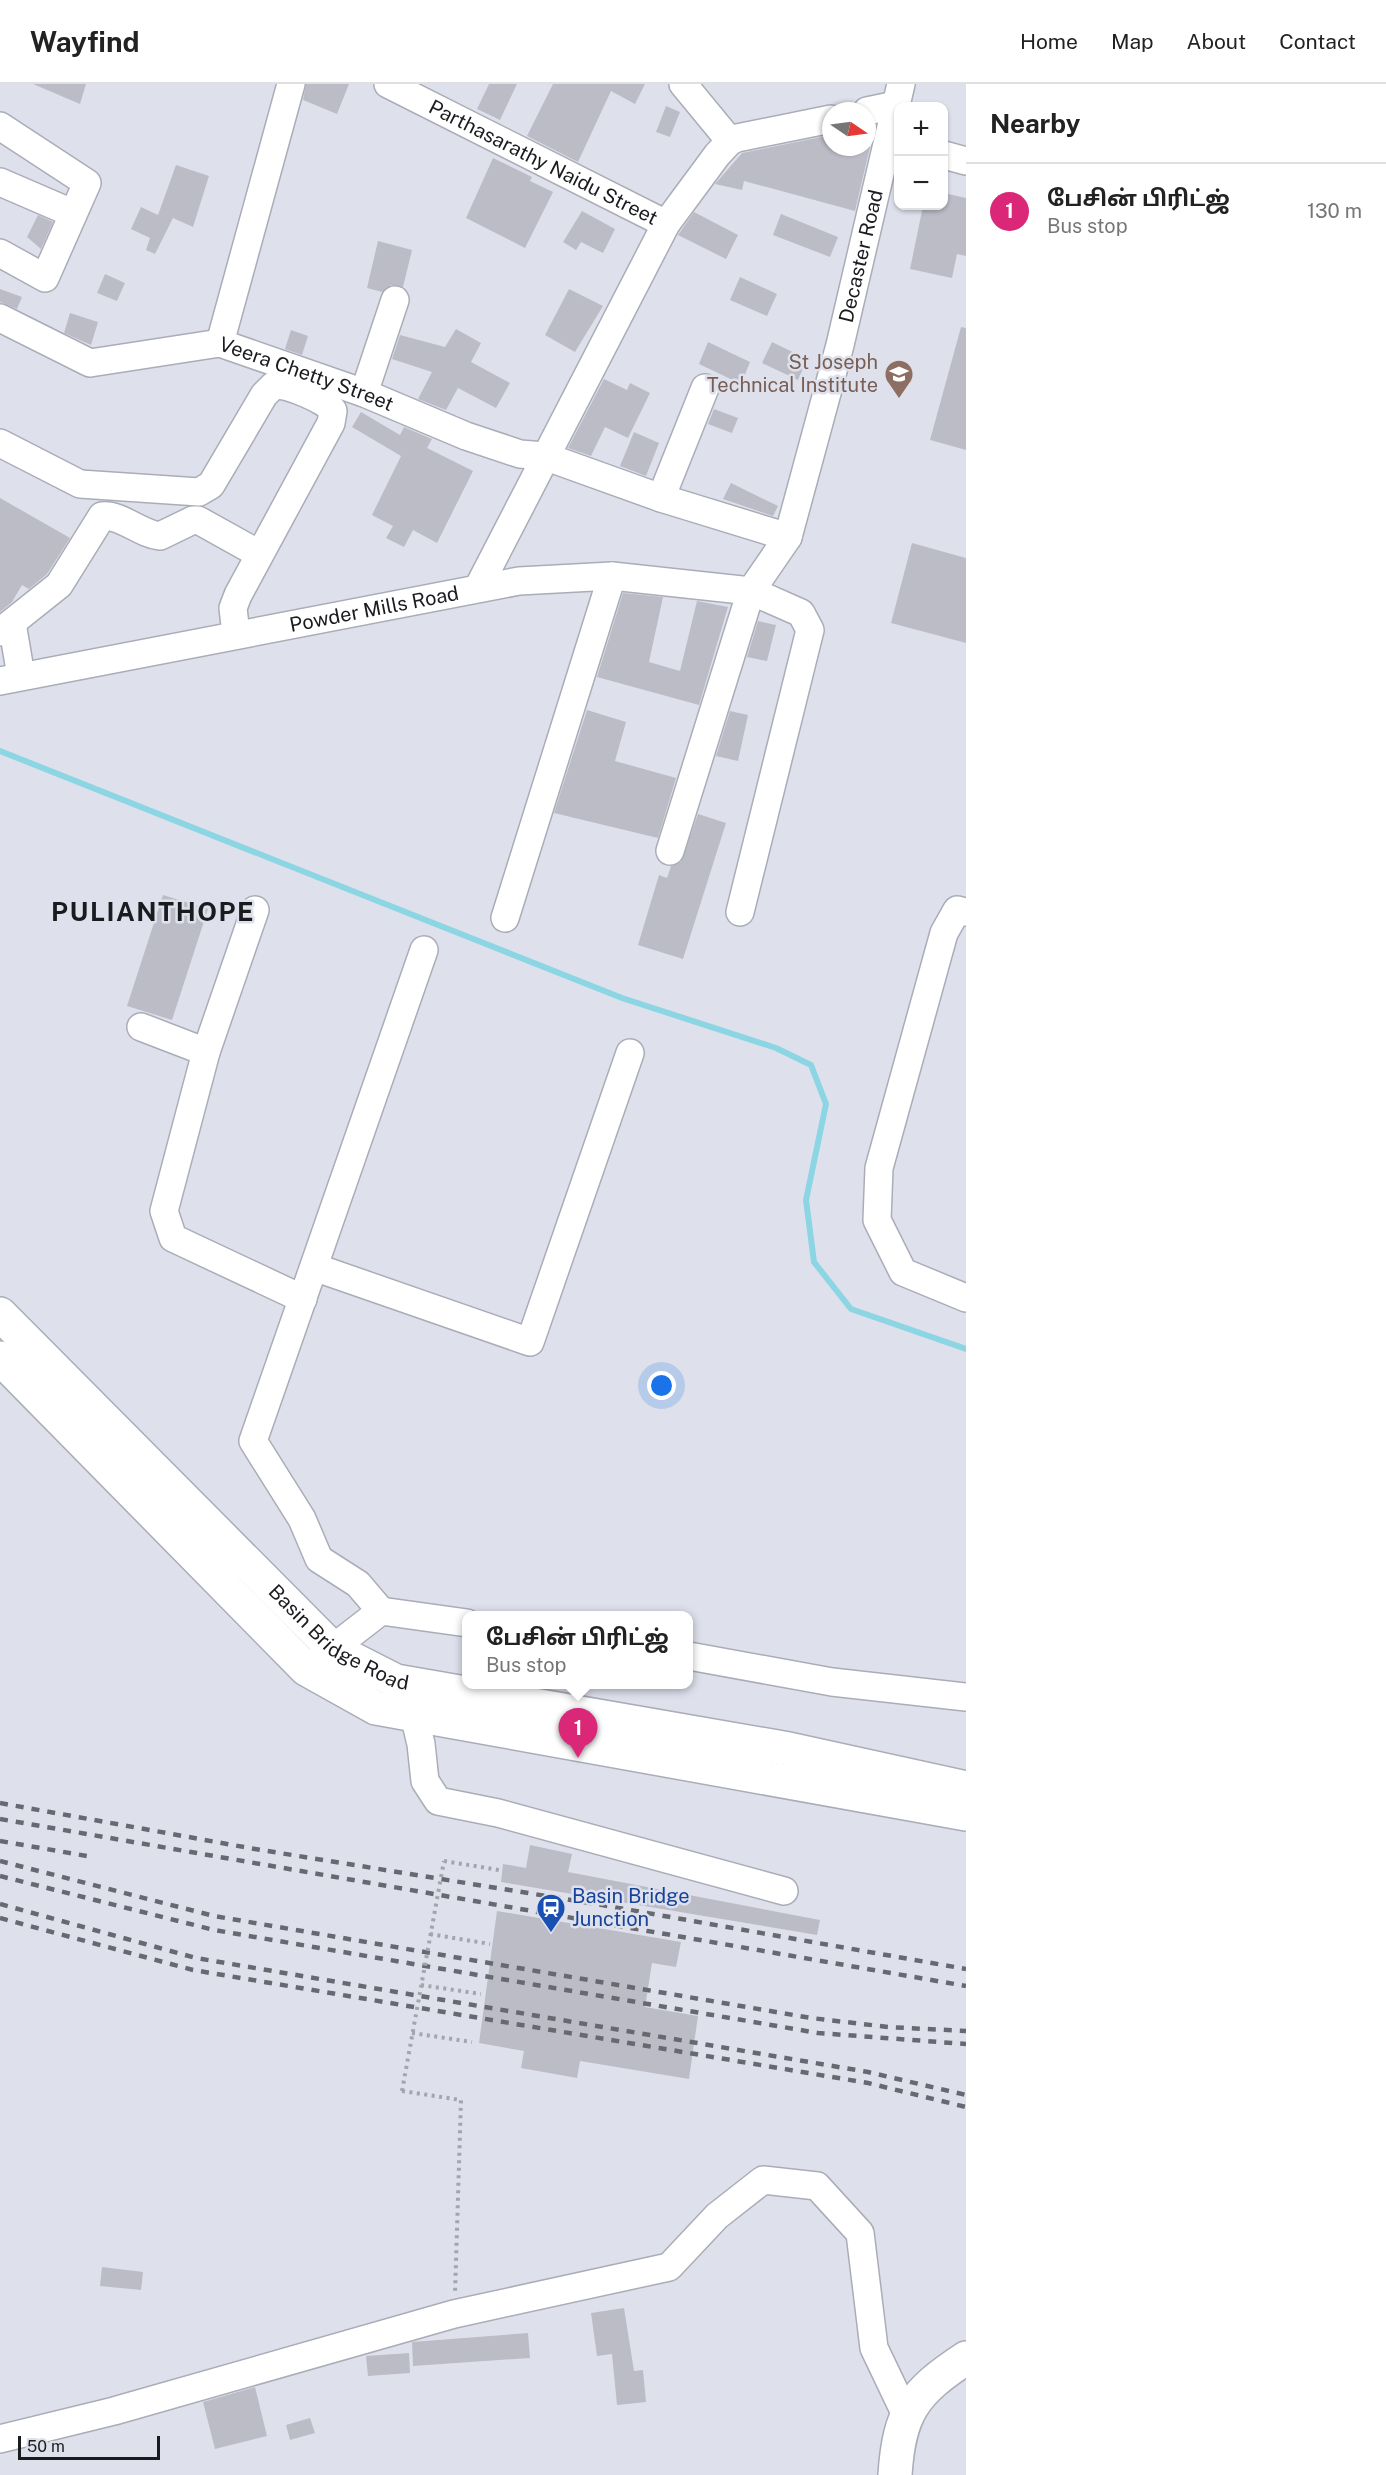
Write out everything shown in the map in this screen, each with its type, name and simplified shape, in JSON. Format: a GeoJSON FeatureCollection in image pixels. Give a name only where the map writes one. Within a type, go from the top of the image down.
{"type":"FeatureCollection","features":[{"type":"Feature","properties":{"kind":"main road","name":"Basin Bridge Road"},"geometry":{"type":"LineString","coordinates":[[0,1314],[333,1648],[396,1681],[789,1749],[966,1788]]}},
{"type":"Feature","properties":{"kind":"main road","name":"Basin Bridge Road"},"geometry":{"type":"LineString","coordinates":[[0,1358],[306,1669],[376,1708],[966,1814]]}},
{"type":"Feature","properties":{"kind":"main road"},"geometry":{"type":"LineString","coordinates":[[907,2464],[906,2415],[933,2379],[966,2358]]}},
{"type":"Feature","properties":{"kind":"main road"},"geometry":{"type":"LineString","coordinates":[[907,2464],[946,2395],[966,2383]]}},
{"type":"Feature","properties":{"kind":"street"},"geometry":{"type":"LineString","coordinates":[[220,343],[291,84]]}},
{"type":"Feature","properties":{"kind":"street","name":"Parthasarathy Naidu Street"},"geometry":{"type":"LineString","coordinates":[[388,84],[666,224]]}},
{"type":"Feature","properties":{"kind":"street"},"geometry":{"type":"LineString","coordinates":[[683,84],[730,141]]}},
{"type":"Feature","properties":{"kind":"street"},"geometry":{"type":"LineString","coordinates":[[876,106],[899,95]]}},
{"type":"Feature","properties":{"kind":"street","name":"Decaster Road"},"geometry":{"type":"LineString","coordinates":[[670,851],[751,591],[789,537],[893,141],[899,95]]}},
{"type":"Feature","properties":{"kind":"street"},"geometry":{"type":"LineString","coordinates":[[478,588],[544,456],[666,224],[730,141],[822,121]]}},
{"type":"Feature","properties":{"kind":"street"},"geometry":{"type":"LineString","coordinates":[[0,126],[87,183],[45,278],[0,253]]}},
{"type":"Feature","properties":{"kind":"street"},"geometry":{"type":"LineString","coordinates":[[948,156],[966,161]]}},
{"type":"Feature","properties":{"kind":"street"},"geometry":{"type":"LineString","coordinates":[[0,182],[72,213]]}},
{"type":"Feature","properties":{"kind":"street"},"geometry":{"type":"LineString","coordinates":[[364,393],[395,300]]}},
{"type":"Feature","properties":{"kind":"street","name":"Veera Chetty Street"},"geometry":{"type":"LineString","coordinates":[[0,318],[90,363],[220,343],[364,393],[466,436],[520,454],[544,456],[661,498],[789,537]]}},
{"type":"Feature","properties":{"kind":"street"},"geometry":{"type":"LineString","coordinates":[[0,443],[80,484],[199,492],[211,485],[264,395],[274,385],[290,388],[327,403],[333,411],[331,423],[259,554],[233,608],[236,634]]}},
{"type":"Feature","properties":{"kind":"street"},"geometry":{"type":"LineString","coordinates":[[661,498],[705,388]]}},
{"type":"Feature","properties":{"kind":"street"},"geometry":{"type":"LineString","coordinates":[[10,678],[6,628],[59,585],[102,516],[109,515],[142,532],[160,536],[193,520],[204,522],[259,554]]}},
{"type":"Feature","properties":{"kind":"street"},"geometry":{"type":"LineString","coordinates":[[505,918],[612,576]]}},
{"type":"Feature","properties":{"kind":"street","name":"Powder Mills Road"},"geometry":{"type":"LineString","coordinates":[[10,678],[519,581],[612,576],[751,591],[801,614],[810,630],[740,912]]}},
{"type":"Feature","properties":{"kind":"street"},"geometry":{"type":"LineString","coordinates":[[255,910],[206,1052],[164,1210],[173,1238],[303,1299]]}},
{"type":"Feature","properties":{"kind":"street"},"geometry":{"type":"LineString","coordinates":[[966,912],[957,910],[944,933],[879,1168],[878,1220],[903,1272],[966,1298]]}},
{"type":"Feature","properties":{"kind":"street"},"geometry":{"type":"LineString","coordinates":[[424,950],[253,1441],[302,1519],[319,1559],[358,1584],[381,1611],[462,1622]]}},
{"type":"Feature","properties":{"kind":"street"},"geometry":{"type":"LineString","coordinates":[[141,1027],[206,1052]]}},
{"type":"Feature","properties":{"kind":"street"},"geometry":{"type":"LineString","coordinates":[[314,1267],[530,1342],[630,1053]]}},
{"type":"Feature","properties":{"kind":"street"},"geometry":{"type":"LineString","coordinates":[[306,1669],[381,1611]]}},
{"type":"Feature","properties":{"kind":"street"},"geometry":{"type":"LineString","coordinates":[[693,1657],[832,1682],[966,1698]]}},
{"type":"Feature","properties":{"kind":"street"},"geometry":{"type":"LineString","coordinates":[[414,1715],[421,1744],[424,1781],[438,1801],[498,1813],[714,1874],[784,1891]]}},
{"type":"Feature","properties":{"kind":"street"},"geometry":{"type":"LineString","coordinates":[[0,2439],[114,2411],[454,2314],[669,2267],[717,2216],[763,2180],[817,2186],[860,2233],[874,2348],[906,2415]]}},
{"type":"Feature","properties":{"kind":"path"},"geometry":{"type":"LineString","coordinates":[[454,2314],[461,2100],[402,2091],[444,1861],[499,1870]]}},
{"type":"Feature","properties":{"kind":"path"},"geometry":{"type":"LineString","coordinates":[[430,1934],[490,1944]]}},
{"type":"Feature","properties":{"kind":"path"},"geometry":{"type":"LineString","coordinates":[[421,1985],[482,1994]]}},
{"type":"Feature","properties":{"kind":"path"},"geometry":{"type":"LineString","coordinates":[[412,2033],[472,2042]]}},
{"type":"Feature","properties":{"kind":"building"},"geometry":{"type":"Polygon","coordinates":[[[33,84],[86,84],[80,104],[33,84]]]}},
{"type":"Feature","properties":{"kind":"building"},"geometry":{"type":"Polygon","coordinates":[[[306,84],[349,84],[337,114],[303,100],[306,84]]]}},
{"type":"Feature","properties":{"kind":"building"},"geometry":{"type":"Polygon","coordinates":[[[489,84],[517,84],[500,120],[477,109],[489,84]]]}},
{"type":"Feature","properties":{"kind":"building"},"geometry":{"type":"Polygon","coordinates":[[[553,84],[645,84],[635,104],[611,91],[578,162],[527,136],[553,84]]]}},
{"type":"Feature","properties":{"kind":"building"},"geometry":{"type":"Polygon","coordinates":[[[666,106],[680,112],[670,137],[656,132],[666,106]]]}},
{"type":"Feature","properties":{"kind":"building"},"geometry":{"type":"Polygon","coordinates":[[[822,137],[822,156],[868,156],[855,211],[744,181],[742,190],[715,184],[742,153],[822,137]]]}},
{"type":"Feature","properties":{"kind":"building"},"geometry":{"type":"Polygon","coordinates":[[[493,158],[532,177],[530,181],[553,192],[525,248],[466,218],[493,158]]]}},
{"type":"Feature","properties":{"kind":"building"},"geometry":{"type":"Polygon","coordinates":[[[176,165],[209,176],[193,227],[173,218],[155,254],[146,250],[150,238],[131,229],[141,207],[158,215],[176,165]]]}},
{"type":"Feature","properties":{"kind":"building"},"geometry":{"type":"Polygon","coordinates":[[[948,194],[966,198],[966,256],[957,254],[952,278],[910,269],[922,210],[948,210],[948,194]]]}},
{"type":"Feature","properties":{"kind":"building"},"geometry":{"type":"Polygon","coordinates":[[[582,211],[615,229],[603,253],[581,242],[576,250],[563,242],[582,211]]]}},
{"type":"Feature","properties":{"kind":"building"},"geometry":{"type":"Polygon","coordinates":[[[694,212],[738,235],[726,259],[678,235],[694,212]]]}},
{"type":"Feature","properties":{"kind":"building"},"geometry":{"type":"Polygon","coordinates":[[[781,214],[838,237],[830,257],[773,235],[781,214]]]}},
{"type":"Feature","properties":{"kind":"building"},"geometry":{"type":"Polygon","coordinates":[[[38,215],[53,222],[41,249],[27,237],[38,215]]]}},
{"type":"Feature","properties":{"kind":"building"},"geometry":{"type":"Polygon","coordinates":[[[378,241],[412,250],[403,287],[391,285],[382,292],[367,288],[378,241]]]}},
{"type":"Feature","properties":{"kind":"building"},"geometry":{"type":"Polygon","coordinates":[[[105,274],[125,283],[117,301],[97,293],[105,274]]]}},
{"type":"Feature","properties":{"kind":"building"},"geometry":{"type":"Polygon","coordinates":[[[740,277],[777,294],[767,316],[730,300],[740,277]]]}},
{"type":"Feature","properties":{"kind":"building"},"geometry":{"type":"Polygon","coordinates":[[[0,289],[22,297],[17,309],[0,302],[0,289]]]}},
{"type":"Feature","properties":{"kind":"building"},"geometry":{"type":"Polygon","coordinates":[[[569,289],[603,306],[575,352],[545,335],[569,289]]]}},
{"type":"Feature","properties":{"kind":"building"},"geometry":{"type":"Polygon","coordinates":[[[70,313],[98,322],[91,345],[64,333],[70,313]]]}},
{"type":"Feature","properties":{"kind":"building"},"geometry":{"type":"Polygon","coordinates":[[[961,327],[966,328],[966,450],[930,440],[961,327]]]}},
{"type":"Feature","properties":{"kind":"building"},"geometry":{"type":"Polygon","coordinates":[[[456,329],[481,343],[471,362],[510,383],[496,408],[458,388],[446,410],[418,399],[432,372],[392,359],[400,335],[445,347],[456,329]]]}},
{"type":"Feature","properties":{"kind":"building"},"geometry":{"type":"Polygon","coordinates":[[[291,330],[308,336],[302,355],[285,349],[291,330]]]}},
{"type":"Feature","properties":{"kind":"building"},"geometry":{"type":"Polygon","coordinates":[[[708,342],[750,362],[741,384],[699,364],[708,342]]]}},
{"type":"Feature","properties":{"kind":"building"},"geometry":{"type":"Polygon","coordinates":[[[772,342],[807,359],[798,380],[762,363],[772,342]]]}},
{"type":"Feature","properties":{"kind":"building"},"geometry":{"type":"Polygon","coordinates":[[[604,379],[627,390],[630,383],[650,393],[628,438],[605,427],[591,456],[568,448],[604,379]]]}},
{"type":"Feature","properties":{"kind":"building"},"geometry":{"type":"Polygon","coordinates":[[[714,409],[738,418],[732,433],[708,424],[714,409]]]}},
{"type":"Feature","properties":{"kind":"building"},"geometry":{"type":"Polygon","coordinates":[[[361,412],[400,435],[404,427],[432,439],[427,448],[473,471],[437,543],[413,530],[404,547],[386,538],[393,526],[372,515],[401,456],[352,427],[361,412]]]}},
{"type":"Feature","properties":{"kind":"building"},"geometry":{"type":"Polygon","coordinates":[[[634,432],[659,443],[646,476],[620,466],[634,432]]]}},
{"type":"Feature","properties":{"kind":"building"},"geometry":{"type":"Polygon","coordinates":[[[731,483],[778,506],[773,516],[723,499],[731,483]]]}},
{"type":"Feature","properties":{"kind":"building"},"geometry":{"type":"Polygon","coordinates":[[[0,498],[70,538],[47,574],[29,589],[22,585],[12,602],[0,612],[0,498]]]}},
{"type":"Feature","properties":{"kind":"building"},"geometry":{"type":"Polygon","coordinates":[[[912,543],[966,558],[966,643],[891,623],[912,543]]]}},
{"type":"Feature","properties":{"kind":"building"},"geometry":{"type":"Polygon","coordinates":[[[623,593],[663,597],[649,662],[680,671],[697,601],[728,607],[699,705],[597,677],[623,593]]]}},
{"type":"Feature","properties":{"kind":"building"},"geometry":{"type":"Polygon","coordinates":[[[758,621],[776,625],[767,661],[747,657],[758,621]]]}},
{"type":"Feature","properties":{"kind":"building"},"geometry":{"type":"Polygon","coordinates":[[[587,710],[626,722],[615,761],[676,778],[658,838],[554,813],[587,710]]]}},
{"type":"Feature","properties":{"kind":"building"},"geometry":{"type":"Polygon","coordinates":[[[730,711],[748,715],[738,761],[716,756],[730,711]]]}},
{"type":"Feature","properties":{"kind":"building"},"geometry":{"type":"Polygon","coordinates":[[[698,814],[726,823],[683,959],[638,945],[659,875],[667,878],[671,866],[681,862],[698,814]]]}},
{"type":"Feature","properties":{"kind":"building"},"geometry":{"type":"Polygon","coordinates":[[[163,895],[208,909],[172,1020],[127,1006],[163,895]]]}},
{"type":"Feature","properties":{"kind":"building"},"geometry":{"type":"Polygon","coordinates":[[[530,1845],[572,1854],[568,1872],[820,1920],[817,1935],[501,1882],[503,1864],[526,1868],[530,1845]]]}},
{"type":"Feature","properties":{"kind":"building"},"geometry":{"type":"Polygon","coordinates":[[[497,1911],[681,1942],[676,1967],[652,1963],[645,2007],[698,2016],[689,2079],[580,2061],[577,2078],[521,2068],[524,2051],[479,2043],[497,1911]]]}},
{"type":"Feature","properties":{"kind":"building"},"geometry":{"type":"Polygon","coordinates":[[[102,2267],[143,2272],[141,2290],[100,2286],[102,2267]]]}},
{"type":"Feature","properties":{"kind":"building"},"geometry":{"type":"Polygon","coordinates":[[[624,2308],[634,2371],[643,2370],[646,2402],[617,2405],[612,2354],[597,2356],[591,2313],[624,2308]]]}},
{"type":"Feature","properties":{"kind":"building"},"geometry":{"type":"Polygon","coordinates":[[[528,2333],[530,2358],[413,2366],[412,2342],[528,2333]]]}},
{"type":"Feature","properties":{"kind":"building"},"geometry":{"type":"Polygon","coordinates":[[[409,2353],[410,2373],[368,2376],[366,2356],[409,2353]]]}},
{"type":"Feature","properties":{"kind":"building"},"geometry":{"type":"Polygon","coordinates":[[[255,2387],[267,2436],[215,2449],[203,2402],[255,2387]]]}},
{"type":"Feature","properties":{"kind":"building"},"geometry":{"type":"Polygon","coordinates":[[[310,2418],[315,2433],[290,2440],[286,2425],[310,2418]]]}},
{"type":"Feature","properties":{"kind":"waterway"},"geometry":{"type":"LineString","coordinates":[[0,751],[622,998],[776,1048],[811,1065],[826,1104],[806,1200],[814,1262],[851,1309],[966,1349]]}},
{"type":"Feature","properties":{"kind":"railway"},"geometry":{"type":"LineString","coordinates":[[0,1803],[255,1849],[596,1904],[966,1969]]}},
{"type":"Feature","properties":{"kind":"railway"},"geometry":{"type":"LineString","coordinates":[[0,1819],[966,1986]]}},
{"type":"Feature","properties":{"kind":"railway"},"geometry":{"type":"LineString","coordinates":[[0,1841],[87,1856]]}},
{"type":"Feature","properties":{"kind":"railway"},"geometry":{"type":"LineString","coordinates":[[0,1861],[214,1916],[811,2018],[888,2027],[966,2031]]}},
{"type":"Feature","properties":{"kind":"railway"},"geometry":{"type":"LineString","coordinates":[[0,1876],[214,1930],[818,2033],[966,2044]]}},
{"type":"Feature","properties":{"kind":"railway"},"geometry":{"type":"LineString","coordinates":[[0,1904],[196,1958],[868,2072],[966,2095]]}},
{"type":"Feature","properties":{"kind":"railway"},"geometry":{"type":"LineString","coordinates":[[0,1918],[193,1970],[868,2083],[966,2107]]}},
{"type":"Feature","properties":{"kind":"place","name":"St Joseph Technical Institute"},"geometry":{"type":"Point","coordinates":[899,400]}},
{"type":"Feature","properties":{"kind":"place","name":"பேசின் பிரிட்ஜ்"},"geometry":{"type":"Point","coordinates":[578,1758]}},
{"type":"Feature","properties":{"kind":"place","name":"Basin Bridge Junction"},"geometry":{"type":"Point","coordinates":[551,1934]}},
{"type":"Feature","properties":{"kind":"district","name":"PULIANTHOPE"},"geometry":{"type":"Point","coordinates":[153,911]}}]}
